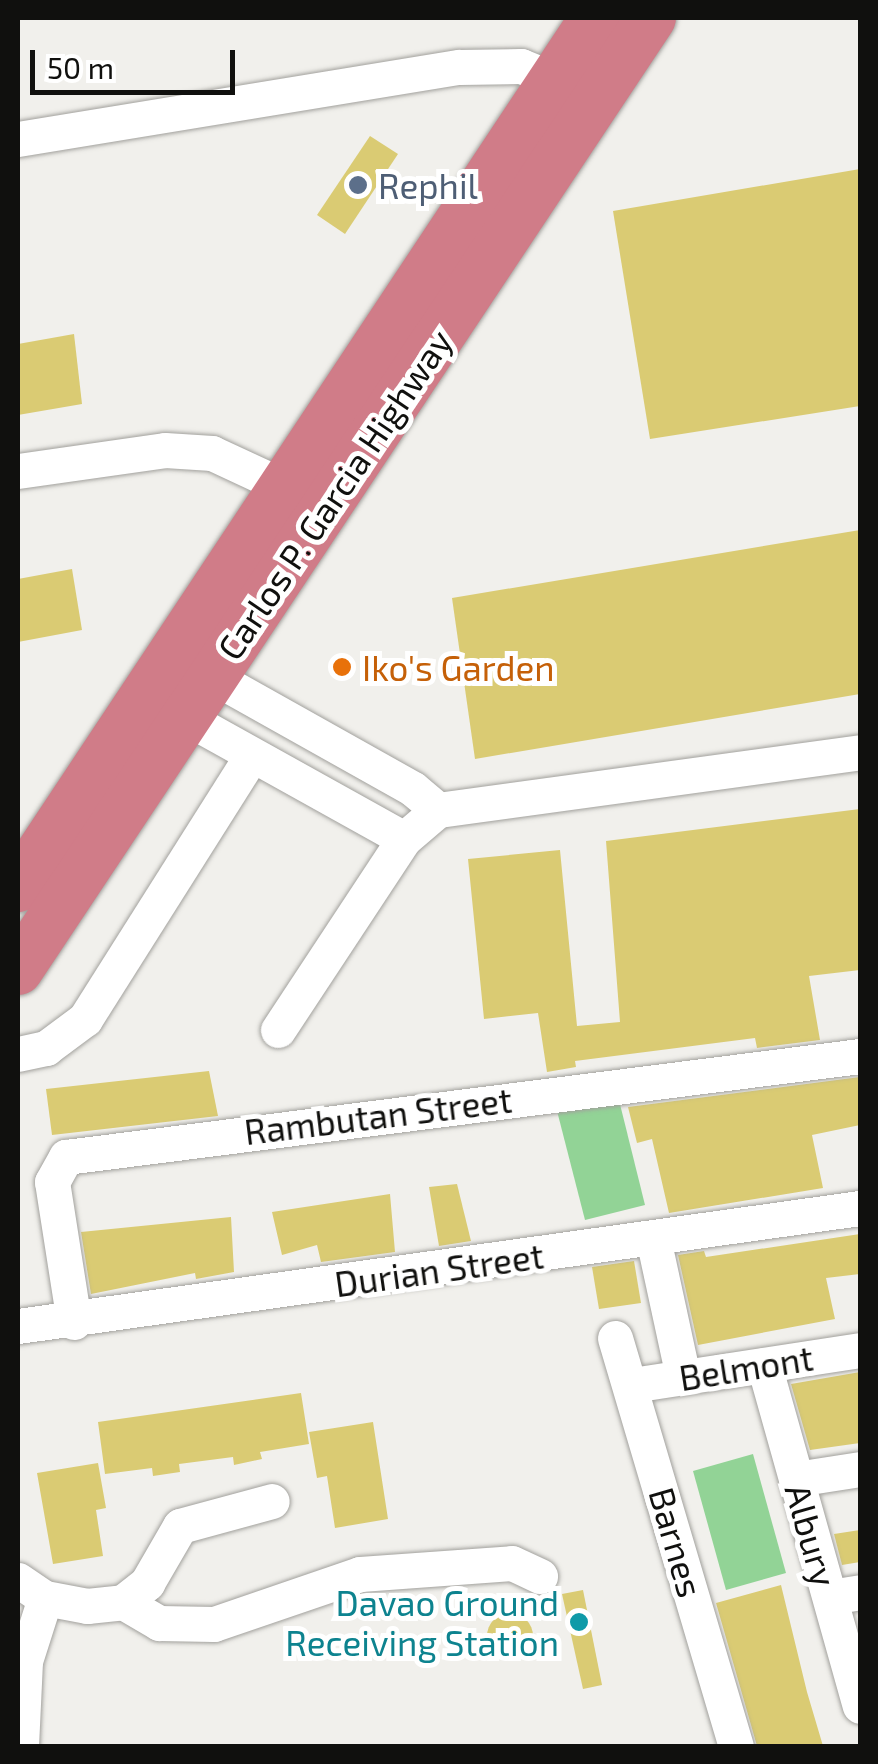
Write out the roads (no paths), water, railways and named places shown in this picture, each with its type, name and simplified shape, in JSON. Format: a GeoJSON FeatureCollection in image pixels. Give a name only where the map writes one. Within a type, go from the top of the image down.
{"type":"FeatureCollection","features":[{"type":"Feature","properties":{"kind":"highway","name":"Carlos P. Garcia Highway"},"geometry":{"type":"LineString","coordinates":[[18,970],[179,686],[283,486],[595,18]]}},
{"type":"Feature","properties":{"kind":"highway","name":"Carlos P. Garcia Highway"},"geometry":{"type":"LineString","coordinates":[[18,887],[179,686],[651,18]]}},
{"type":"Feature","properties":{"kind":"street"},"geometry":{"type":"LineString","coordinates":[[18,139],[459,67],[521,66],[554,80]]}},
{"type":"Feature","properties":{"kind":"street"},"geometry":{"type":"LineString","coordinates":[[18,471],[164,450],[212,452],[283,486]]}},
{"type":"Feature","properties":{"kind":"street"},"geometry":{"type":"LineString","coordinates":[[179,686],[252,755],[404,839]]}},
{"type":"Feature","properties":{"kind":"street"},"geometry":{"type":"LineString","coordinates":[[179,686],[414,789],[438,810]]}},
{"type":"Feature","properties":{"kind":"street"},"geometry":{"type":"LineString","coordinates":[[278,1030],[404,839],[438,810],[860,752]]}},
{"type":"Feature","properties":{"kind":"street"},"geometry":{"type":"LineString","coordinates":[[18,1054],[46,1048],[86,1019],[252,755]]}},
{"type":"Feature","properties":{"kind":"street","name":"Rambutan Street"},"geometry":{"type":"LineString","coordinates":[[74,1322],[52,1182],[59,1162],[84,1151],[860,1056]]}},
{"type":"Feature","properties":{"kind":"street","name":"Durian Street"},"geometry":{"type":"LineString","coordinates":[[18,1326],[74,1322],[860,1208]]}},
{"type":"Feature","properties":{"kind":"street"},"geometry":{"type":"LineString","coordinates":[[653,1238],[683,1377]]}},
{"type":"Feature","properties":{"kind":"street","name":"Barnes"},"geometry":{"type":"LineString","coordinates":[[615,1338],[736,1746]]}},
{"type":"Feature","properties":{"kind":"street","name":"Belmont"},"geometry":{"type":"LineString","coordinates":[[632,1385],[860,1350]]}},
{"type":"Feature","properties":{"kind":"street","name":"Albury"},"geometry":{"type":"LineString","coordinates":[[764,1365],[796,1479],[845,1595],[860,1706]]}},
{"type":"Feature","properties":{"kind":"street"},"geometry":{"type":"LineString","coordinates":[[796,1479],[860,1469]]}},
{"type":"Feature","properties":{"kind":"street"},"geometry":{"type":"LineString","coordinates":[[21,1746],[31,1589],[87,1606],[123,1602],[147,1583],[180,1526],[272,1501]]}},
{"type":"Feature","properties":{"kind":"street"},"geometry":{"type":"LineString","coordinates":[[123,1602],[159,1623],[214,1624],[360,1574],[512,1563],[540,1576]]}},
{"type":"Feature","properties":{"kind":"place","name":"Rephil"},"geometry":{"type":"Point","coordinates":[358,185]}},
{"type":"Feature","properties":{"kind":"place","name":"Iko's Garden"},"geometry":{"type":"Point","coordinates":[342,667]}},
{"type":"Feature","properties":{"kind":"place","name":"Davao Ground Receiving Station"},"geometry":{"type":"Point","coordinates":[579,1622]}}]}
